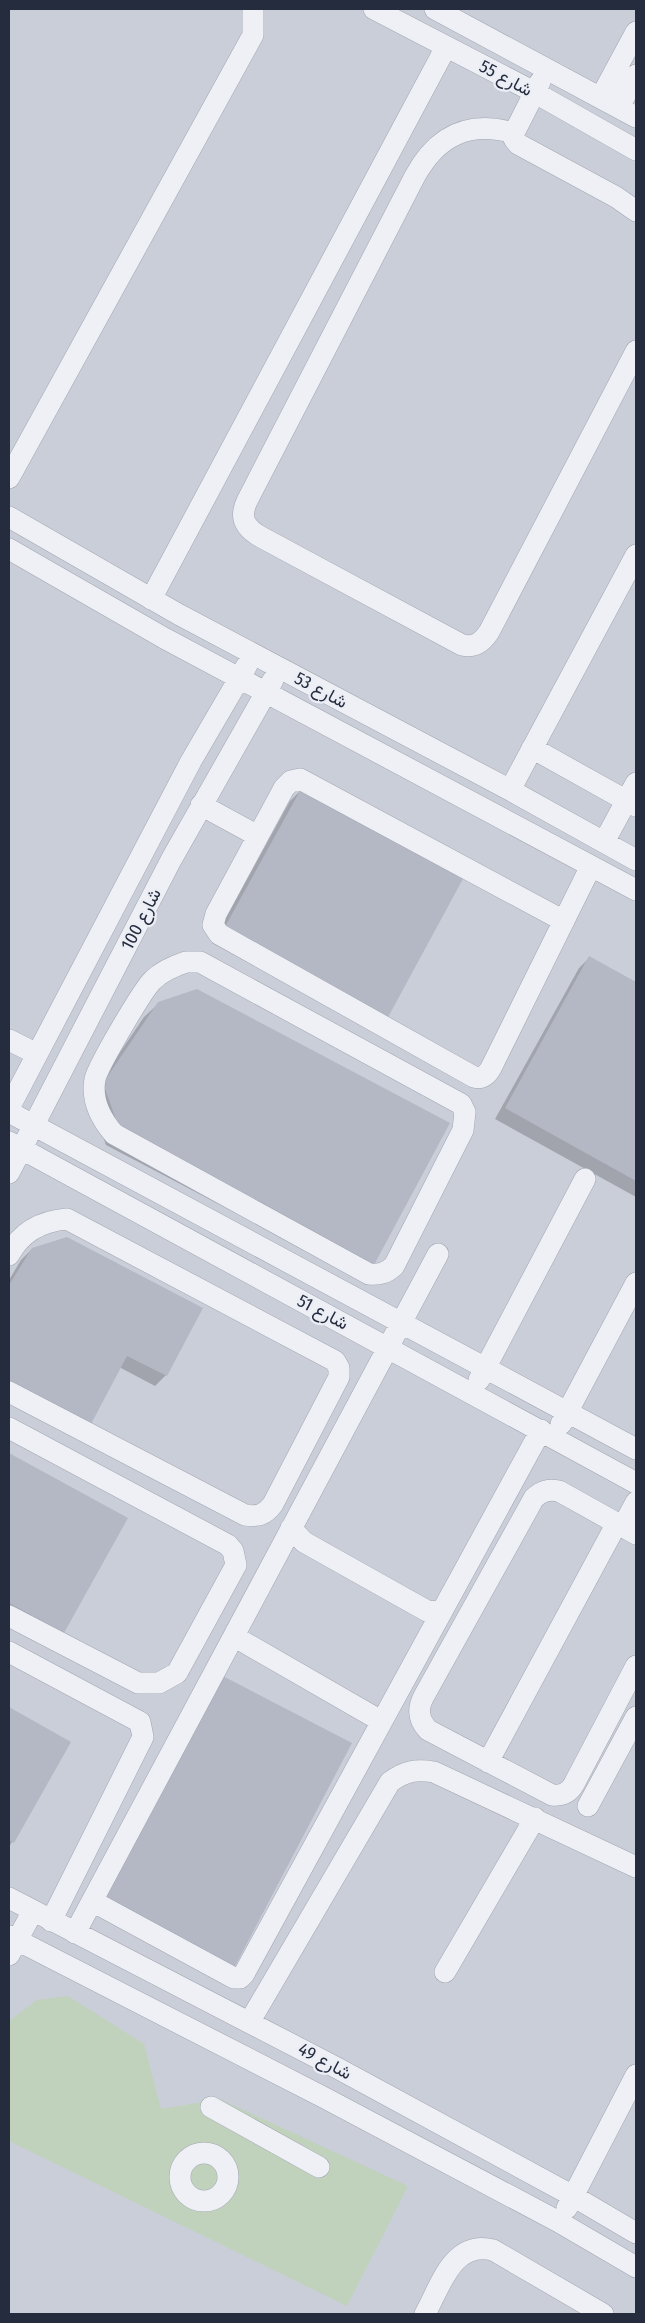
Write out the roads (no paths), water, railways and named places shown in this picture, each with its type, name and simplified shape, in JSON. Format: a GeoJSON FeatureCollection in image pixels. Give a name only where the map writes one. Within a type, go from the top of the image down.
{"type":"FeatureCollection","features":[{"type":"Feature","properties":{"kind":"lane"},"geometry":{"type":"LineString","coordinates":[[9,478],[14,455],[253,35],[253,9]]}},
{"type":"Feature","properties":{"kind":"lane","name":"شارع 55"},"geometry":{"type":"LineString","coordinates":[[374,9],[534,92],[636,150]]}},
{"type":"Feature","properties":{"kind":"lane","name":"شارع 55"},"geometry":{"type":"LineString","coordinates":[[434,9],[618,107]]}},
{"type":"Feature","properties":{"kind":"lane"},"geometry":{"type":"LineString","coordinates":[[618,107],[636,32]]}},
{"type":"Feature","properties":{"kind":"lane"},"geometry":{"type":"LineString","coordinates":[[151,599],[446,47]]}},
{"type":"Feature","properties":{"kind":"lane"},"geometry":{"type":"LineString","coordinates":[[547,68],[514,133],[514,140],[518,144],[616,197],[636,211]]}},
{"type":"Feature","properties":{"kind":"lane"},"geometry":{"type":"LineString","coordinates":[[618,107],[636,75]]}},
{"type":"Feature","properties":{"kind":"lane"},"geometry":{"type":"LineString","coordinates":[[514,133],[484,128],[462,132],[442,142],[422,163],[247,501],[243,517],[246,526],[252,532],[462,645],[470,647],[478,644],[489,632],[636,351]]}},
{"type":"Feature","properties":{"kind":"lane","name":"شارع 53"},"geometry":{"type":"LineString","coordinates":[[9,517],[151,599],[510,790],[636,860]]}},
{"type":"Feature","properties":{"kind":"lane","name":"شارع 53"},"geometry":{"type":"LineString","coordinates":[[9,549],[164,638],[636,890]]}},
{"type":"Feature","properties":{"kind":"lane"},"geometry":{"type":"LineString","coordinates":[[510,790],[636,555]]}},
{"type":"Feature","properties":{"kind":"lane","name":"شارع 100"},"geometry":{"type":"LineString","coordinates":[[9,1108],[191,761],[241,678],[253,654]]}},
{"type":"Feature","properties":{"kind":"lane","name":"شارع 100"},"geometry":{"type":"LineString","coordinates":[[9,1173],[15,1145],[34,1125],[201,804],[279,668]]}},
{"type":"Feature","properties":{"kind":"lane"},"geometry":{"type":"LineString","coordinates":[[532,748],[633,796],[604,842]]}},
{"type":"Feature","properties":{"kind":"lane"},"geometry":{"type":"LineString","coordinates":[[564,921],[300,778],[287,784],[214,917],[213,925],[216,931],[474,1077],[484,1077],[489,1071],[564,921],[591,866]]}},
{"type":"Feature","properties":{"kind":"lane"},"geometry":{"type":"LineString","coordinates":[[201,804],[258,836]]}},
{"type":"Feature","properties":{"kind":"lane"},"geometry":{"type":"LineString","coordinates":[[200,962],[461,1104],[465,1112],[463,1130],[394,1266],[387,1272],[378,1275],[368,1274],[114,1134],[100,1114],[95,1090],[96,1077],[121,1031],[152,980],[174,966],[200,962]]}},
{"type":"Feature","properties":{"kind":"lane"},"geometry":{"type":"LineString","coordinates":[[92,1016],[121,1031]]}},
{"type":"Feature","properties":{"kind":"lane"},"geometry":{"type":"LineString","coordinates":[[9,1040],[37,1054]]}},
{"type":"Feature","properties":{"kind":"lane","name":"شارع 51"},"geometry":{"type":"LineString","coordinates":[[9,1112],[636,1449]]}},
{"type":"Feature","properties":{"kind":"lane","name":"شارع 51"},"geometry":{"type":"LineString","coordinates":[[15,1145],[636,1483]]}},
{"type":"Feature","properties":{"kind":"lane"},"geometry":{"type":"LineString","coordinates":[[472,1393],[585,1179]]}},
{"type":"Feature","properties":{"kind":"lane"},"geometry":{"type":"LineString","coordinates":[[9,1255],[20,1238],[30,1230],[54,1220],[67,1220],[335,1361],[339,1368],[339,1377],[274,1504],[266,1513],[256,1517],[245,1515],[9,1392]]}},
{"type":"Feature","properties":{"kind":"lane"},"geometry":{"type":"LineString","coordinates":[[74,1933],[234,1638],[386,1346],[438,1254]]}},
{"type":"Feature","properties":{"kind":"lane"},"geometry":{"type":"LineString","coordinates":[[92,1901],[228,1975],[240,1978],[248,1968],[441,1610],[548,1434],[568,1412],[636,1283]]}},
{"type":"Feature","properties":{"kind":"lane"},"geometry":{"type":"LineString","coordinates":[[9,1428],[228,1545],[236,1558],[236,1565],[177,1673],[159,1683],[138,1683],[9,1616]]}},
{"type":"Feature","properties":{"kind":"lane"},"geometry":{"type":"LineString","coordinates":[[625,1528],[559,1491],[545,1490],[539,1494],[529,1507],[419,1704],[419,1714],[422,1723],[428,1730],[552,1795],[565,1794],[574,1784],[636,1666]]}},
{"type":"Feature","properties":{"kind":"lane"},"geometry":{"type":"LineString","coordinates":[[488,1762],[625,1528],[636,1502]]}},
{"type":"Feature","properties":{"kind":"lane"},"geometry":{"type":"LineString","coordinates":[[291,1528],[304,1542],[427,1611],[437,1612],[441,1610]]}},
{"type":"Feature","properties":{"kind":"lane"},"geometry":{"type":"LineString","coordinates":[[234,1638],[381,1721]]}},
{"type":"Feature","properties":{"kind":"lane"},"geometry":{"type":"LineString","coordinates":[[9,1652],[140,1722],[143,1732],[143,1737],[42,1916],[11,1944]]}},
{"type":"Feature","properties":{"kind":"lane"},"geometry":{"type":"LineString","coordinates":[[588,1806],[636,1717]]}},
{"type":"Feature","properties":{"kind":"lane"},"geometry":{"type":"LineString","coordinates":[[250,2021],[390,1782],[403,1773],[418,1769],[434,1772],[636,1867]]}},
{"type":"Feature","properties":{"kind":"lane"},"geometry":{"type":"LineString","coordinates":[[445,1972],[535,1818]]}},
{"type":"Feature","properties":{"kind":"lane","name":"شارع 49"},"geometry":{"type":"LineString","coordinates":[[9,1898],[339,2068],[573,2196],[636,2233]]}},
{"type":"Feature","properties":{"kind":"lane","name":"شارع 49"},"geometry":{"type":"LineString","coordinates":[[11,1944],[323,2097],[559,2222],[636,2267]]}},
{"type":"Feature","properties":{"kind":"lane"},"geometry":{"type":"LineString","coordinates":[[323,2097],[339,2068]]}},
{"type":"Feature","properties":{"kind":"lane"},"geometry":{"type":"LineString","coordinates":[[559,2222],[636,2075]]}},
{"type":"Feature","properties":{"kind":"lane"},"geometry":{"type":"LineString","coordinates":[[211,2107],[319,2167]]}},
{"type":"Feature","properties":{"kind":"lane"},"geometry":{"type":"LineString","coordinates":[[426,2314],[454,2262],[461,2254],[471,2248],[482,2247],[493,2250],[603,2314]]}}]}
